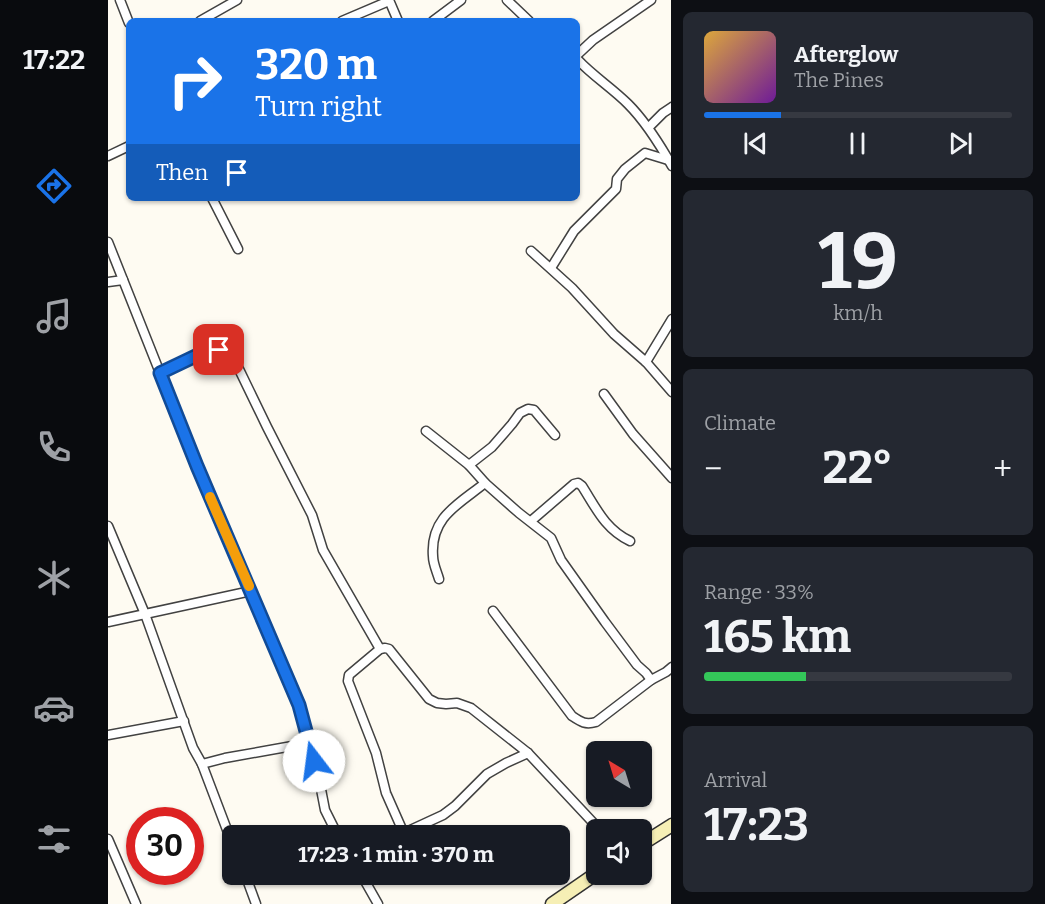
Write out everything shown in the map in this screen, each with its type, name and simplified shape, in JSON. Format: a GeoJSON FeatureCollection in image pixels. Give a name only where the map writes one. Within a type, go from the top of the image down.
{"type":"FeatureCollection","features":[{"type":"Feature","properties":{"kind":"main road"},"geometry":{"type":"LineString","coordinates":[[652,837],[671,826]]}},
{"type":"Feature","properties":{"kind":"main road"},"geometry":{"type":"LineString","coordinates":[[552,904],[586,881]]}},
{"type":"Feature","properties":{"kind":"street"},"geometry":{"type":"LineString","coordinates":[[120,0],[127,18]]}},
{"type":"Feature","properties":{"kind":"street"},"geometry":{"type":"LineString","coordinates":[[205,18],[237,0]]}},
{"type":"Feature","properties":{"kind":"street"},"geometry":{"type":"LineString","coordinates":[[437,18],[460,0]]}},
{"type":"Feature","properties":{"kind":"street"},"geometry":{"type":"LineString","coordinates":[[507,0],[526,18]]}},
{"type":"Feature","properties":{"kind":"street"},"geometry":{"type":"LineString","coordinates":[[580,52],[593,40],[651,0]]}},
{"type":"Feature","properties":{"kind":"street"},"geometry":{"type":"LineString","coordinates":[[349,18],[389,1],[397,18]]}},
{"type":"Feature","properties":{"kind":"street"},"geometry":{"type":"LineString","coordinates":[[580,62],[626,101],[649,127],[670,162]]}},
{"type":"Feature","properties":{"kind":"street"},"geometry":{"type":"LineString","coordinates":[[649,127],[663,112],[671,108]]}},
{"type":"Feature","properties":{"kind":"street"},"geometry":{"type":"LineString","coordinates":[[108,156],[126,147]]}},
{"type":"Feature","properties":{"kind":"street"},"geometry":{"type":"LineString","coordinates":[[551,268],[574,231],[616,189],[617,179],[625,169],[645,153],[670,162]]}},
{"type":"Feature","properties":{"kind":"street"},"geometry":{"type":"LineString","coordinates":[[214,201],[238,249]]}},
{"type":"Feature","properties":{"kind":"street"},"geometry":{"type":"LineString","coordinates":[[108,242],[197,466],[299,705],[325,810],[332,825]]}},
{"type":"Feature","properties":{"kind":"street"},"geometry":{"type":"LineString","coordinates":[[531,251],[572,288],[614,333],[646,362],[671,391]]}},
{"type":"Feature","properties":{"kind":"street"},"geometry":{"type":"LineString","coordinates":[[108,282],[123,280]]}},
{"type":"Feature","properties":{"kind":"street"},"geometry":{"type":"LineString","coordinates":[[646,362],[671,321]]}},
{"type":"Feature","properties":{"kind":"street"},"geometry":{"type":"LineString","coordinates":[[160,373],[204,352],[219,350],[228,354],[236,363],[312,515],[323,550],[380,649]]}},
{"type":"Feature","properties":{"kind":"street"},"geometry":{"type":"LineString","coordinates":[[604,394],[633,434],[671,477]]}},
{"type":"Feature","properties":{"kind":"street"},"geometry":{"type":"LineString","coordinates":[[469,465],[492,447],[520,413],[528,409],[534,410],[555,435]]}},
{"type":"Feature","properties":{"kind":"street"},"geometry":{"type":"LineString","coordinates":[[426,431],[469,465],[485,483],[551,538],[561,560],[637,665],[651,680]]}},
{"type":"Feature","properties":{"kind":"street"},"geometry":{"type":"LineString","coordinates":[[439,579],[433,557],[434,533],[446,514],[485,483]]}},
{"type":"Feature","properties":{"kind":"street"},"geometry":{"type":"LineString","coordinates":[[531,521],[578,483],[610,528],[619,536],[630,541]]}},
{"type":"Feature","properties":{"kind":"street"},"geometry":{"type":"LineString","coordinates":[[108,526],[145,614],[193,748],[202,764],[225,825]]}},
{"type":"Feature","properties":{"kind":"street"},"geometry":{"type":"LineString","coordinates":[[108,622],[251,591]]}},
{"type":"Feature","properties":{"kind":"street"},"geometry":{"type":"LineString","coordinates":[[493,611],[572,716],[581,722],[588,724],[596,722],[671,667]]}},
{"type":"Feature","properties":{"kind":"street"},"geometry":{"type":"LineString","coordinates":[[400,825],[386,793],[376,753],[348,681],[349,675],[380,649],[385,648],[389,649],[429,699],[437,704],[457,703],[471,708],[528,753],[590,819]]}},
{"type":"Feature","properties":{"kind":"street"},"geometry":{"type":"LineString","coordinates":[[108,735],[184,722]]}},
{"type":"Feature","properties":{"kind":"street"},"geometry":{"type":"LineString","coordinates":[[202,764],[309,743]]}},
{"type":"Feature","properties":{"kind":"street"},"geometry":{"type":"LineString","coordinates":[[422,825],[455,806],[487,774],[528,753]]}},
{"type":"Feature","properties":{"kind":"street"},"geometry":{"type":"LineString","coordinates":[[109,843],[136,904]]}},
{"type":"Feature","properties":{"kind":"street"},"geometry":{"type":"LineString","coordinates":[[249,885],[256,904]]}},
{"type":"Feature","properties":{"kind":"street"},"geometry":{"type":"LineString","coordinates":[[367,885],[378,904]]}},
{"type":"Feature","properties":{"kind":"slow traffic"},"geometry":{"type":"LineString","coordinates":[[210,497],[249,586]]}},
{"type":"Feature","properties":{"kind":"route"},"geometry":{"type":"LineString","coordinates":[[219,350],[204,352],[160,373],[299,705],[314,761]]}}]}
